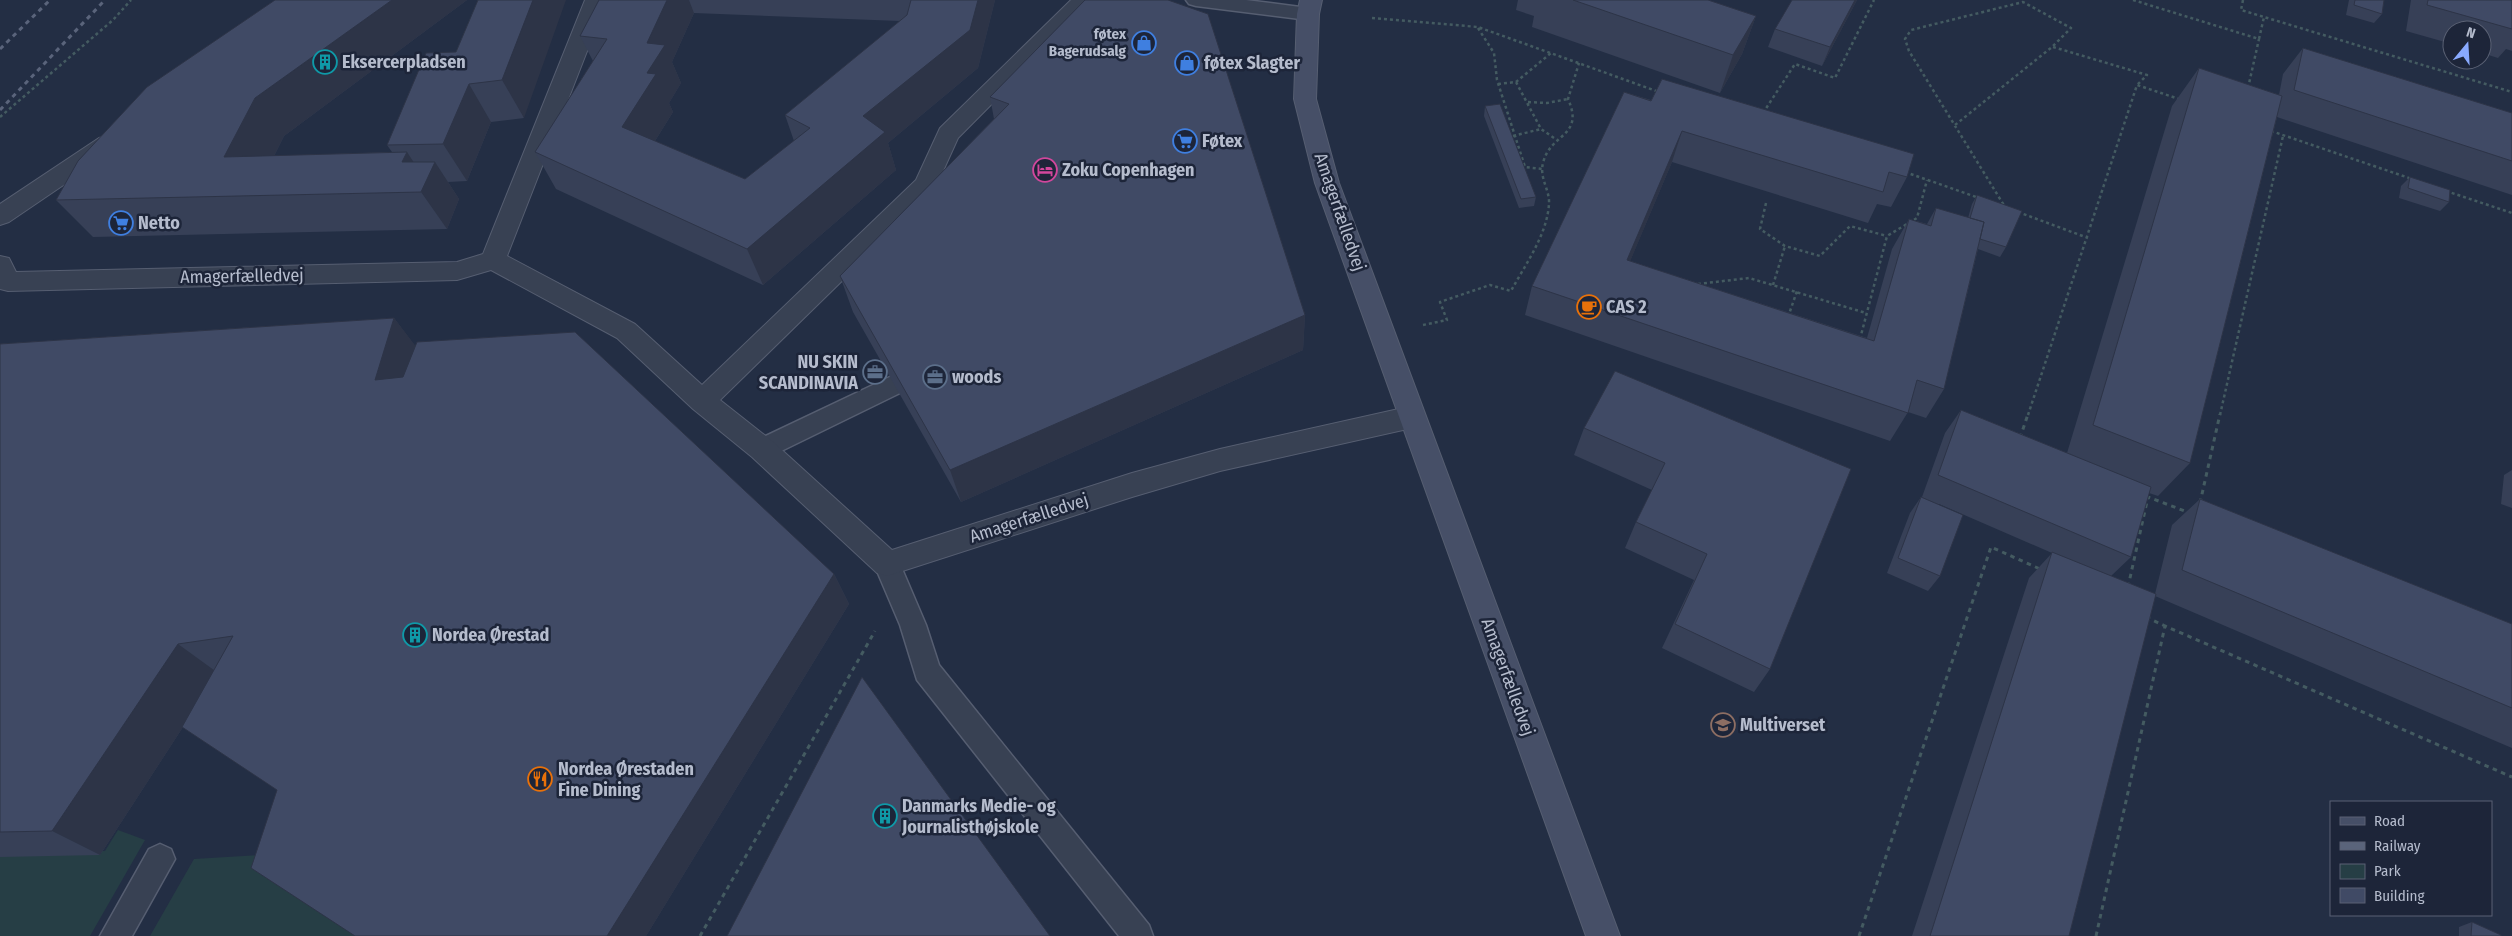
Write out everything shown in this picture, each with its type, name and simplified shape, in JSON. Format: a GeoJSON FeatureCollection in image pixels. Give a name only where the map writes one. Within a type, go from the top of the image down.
{"type":"FeatureCollection","features":[{"type":"Feature","properties":{"kind":"street"},"geometry":{"type":"LineString","coordinates":[[596,0],[493,260],[626,331],[702,401],[762,449],[888,564]]}},
{"type":"Feature","properties":{"kind":"street"},"geometry":{"type":"LineString","coordinates":[[702,401],[926,185],[948,134],[1084,0]]}},
{"type":"Feature","properties":{"kind":"street","name":"Amagerfælledvej"},"geometry":{"type":"LineString","coordinates":[[1310,7],[1305,99],[1327,183],[1603,936]]}},
{"type":"Feature","properties":{"kind":"street"},"geometry":{"type":"LineString","coordinates":[[0,216],[124,132]]}},
{"type":"Feature","properties":{"kind":"street","name":"Amagerfælledvej"},"geometry":{"type":"LineString","coordinates":[[0,265],[8,282],[457,271],[493,260]]}},
{"type":"Feature","properties":{"kind":"street","name":"Amagerfælledvej"},"geometry":{"type":"LineString","coordinates":[[888,564],[1132,485],[1220,460],[1412,417]]}},
{"type":"Feature","properties":{"kind":"lane"},"geometry":{"type":"LineString","coordinates":[[1196,0],[1310,7]]}},
{"type":"Feature","properties":{"kind":"lane"},"geometry":{"type":"LineString","coordinates":[[762,449],[894,385]]}},
{"type":"Feature","properties":{"kind":"lane"},"geometry":{"type":"LineString","coordinates":[[888,564],[906,608],[927,671],[1138,936]]}},
{"type":"Feature","properties":{"kind":"lane"},"geometry":{"type":"LineString","coordinates":[[115,936],[160,859]]}},
{"type":"Feature","properties":{"kind":"path"},"geometry":{"type":"LineString","coordinates":[[0,118],[113,20],[131,0]]}},
{"type":"Feature","properties":{"kind":"path"},"geometry":{"type":"LineString","coordinates":[[1761,117],[1795,64],[1835,78],[1874,0]]}},
{"type":"Feature","properties":{"kind":"path"},"geometry":{"type":"LineString","coordinates":[[2132,0],[2258,39]]}},
{"type":"Feature","properties":{"kind":"path"},"geometry":{"type":"LineString","coordinates":[[2243,0],[2241,10],[2512,92]]}},
{"type":"Feature","properties":{"kind":"path"},"geometry":{"type":"LineString","coordinates":[[1955,125],[2052,46],[2071,28],[2023,2],[1911,30],[1905,40],[1909,51],[2005,207],[1996,204]]}},
{"type":"Feature","properties":{"kind":"path"},"geometry":{"type":"LineString","coordinates":[[2247,93],[2264,17]]}},
{"type":"Feature","properties":{"kind":"path"},"geometry":{"type":"LineString","coordinates":[[1372,18],[1478,27],[1661,92]]}},
{"type":"Feature","properties":{"kind":"path"},"geometry":{"type":"LineString","coordinates":[[1478,27],[1494,53],[1498,84],[1513,136],[1525,167],[1542,169]]}},
{"type":"Feature","properties":{"kind":"path"},"geometry":{"type":"LineString","coordinates":[[2018,442],[2088,238],[2137,85],[2146,75],[2052,46]]}},
{"type":"Feature","properties":{"kind":"path"},"geometry":{"type":"LineString","coordinates":[[1498,84],[1516,82],[1551,53]]}},
{"type":"Feature","properties":{"kind":"path"},"geometry":{"type":"LineString","coordinates":[[1423,325],[1448,320],[1440,302],[1490,285],[1511,291],[1542,230],[1550,205],[1547,192],[1541,180],[1545,154],[1558,140],[1570,131],[1575,120],[1574,110],[1568,99],[1579,63]]}},
{"type":"Feature","properties":{"kind":"path"},"geometry":{"type":"LineString","coordinates":[[1516,82],[1536,115],[1541,129],[1558,140]]}},
{"type":"Feature","properties":{"kind":"path"},"geometry":{"type":"LineString","coordinates":[[2137,85],[2189,102]]}},
{"type":"Feature","properties":{"kind":"path"},"geometry":{"type":"LineString","coordinates":[[1527,102],[1547,103],[1568,99]]}},
{"type":"Feature","properties":{"kind":"path"},"geometry":{"type":"LineString","coordinates":[[1513,136],[1541,129]]}},
{"type":"Feature","properties":{"kind":"path"},"geometry":{"type":"LineString","coordinates":[[2266,129],[2420,182]]}},
{"type":"Feature","properties":{"kind":"path"},"geometry":{"type":"LineString","coordinates":[[2199,506],[2283,136]]}},
{"type":"Feature","properties":{"kind":"path"},"geometry":{"type":"LineString","coordinates":[[1900,170],[1988,201]]}},
{"type":"Feature","properties":{"kind":"path"},"geometry":{"type":"LineString","coordinates":[[1859,341],[1886,236],[1917,218],[1927,180]]}},
{"type":"Feature","properties":{"kind":"path"},"geometry":{"type":"LineString","coordinates":[[2439,188],[2512,213]]}},
{"type":"Feature","properties":{"kind":"path"},"geometry":{"type":"LineString","coordinates":[[1766,203],[1760,229],[1785,246],[1820,256],[1850,226],[1886,236]]}},
{"type":"Feature","properties":{"kind":"path"},"geometry":{"type":"LineString","coordinates":[[2014,211],[2088,238]]}},
{"type":"Feature","properties":{"kind":"path"},"geometry":{"type":"LineString","coordinates":[[1773,284],[1785,246]]}},
{"type":"Feature","properties":{"kind":"path"},"geometry":{"type":"LineString","coordinates":[[1693,284],[1750,278],[1866,313]]}},
{"type":"Feature","properties":{"kind":"path"},"geometry":{"type":"LineString","coordinates":[[1785,324],[1796,292]]}},
{"type":"Feature","properties":{"kind":"path"},"geometry":{"type":"LineString","coordinates":[[2140,493],[2197,516]]}},
{"type":"Feature","properties":{"kind":"path"},"geometry":{"type":"LineString","coordinates":[[2126,597],[2148,497]]}},
{"type":"Feature","properties":{"kind":"path"},"geometry":{"type":"LineString","coordinates":[[1859,936],[1991,547],[2044,571]]}},
{"type":"Feature","properties":{"kind":"path"},"geometry":{"type":"LineString","coordinates":[[700,936],[878,626],[906,608]]}},
{"type":"Feature","properties":{"kind":"path"},"geometry":{"type":"LineString","coordinates":[[2140,614],[2512,777]]}},
{"type":"Feature","properties":{"kind":"path"},"geometry":{"type":"LineString","coordinates":[[2096,936],[2165,626]]}},
{"type":"Feature","properties":{"kind":"green space"},"geometry":{"type":"Polygon","coordinates":[[[118,830],[145,840],[90,936],[0,936],[0,853],[105,851],[118,830]]]}},
{"type":"Feature","properties":{"kind":"green space"},"geometry":{"type":"Polygon","coordinates":[[[292,853],[362,936],[150,936],[194,859],[292,853]]]}},
{"type":"Feature","properties":{"kind":"building"},"geometry":{"type":"Polygon","coordinates":[[[275,0],[392,0],[255,98],[224,157],[407,152],[402,162],[435,162],[421,192],[56,200],[78,161],[147,87],[275,0]]]}},
{"type":"Feature","properties":{"kind":"building"},"geometry":{"type":"Polygon","coordinates":[[[478,0],[533,0],[502,80],[469,84],[443,144],[387,145],[426,53],[456,52],[478,0]]]}},
{"type":"Feature","properties":{"kind":"building"},"geometry":{"type":"Polygon","coordinates":[[[599,0],[667,0],[647,43],[665,45],[647,73],[656,74],[622,127],[745,179],[810,128],[785,115],[907,15],[911,0],[978,0],[970,30],[863,116],[885,132],[747,249],[535,152],[607,39],[580,36],[599,0]]]}},
{"type":"Feature","properties":{"kind":"building"},"geometry":{"type":"Polygon","coordinates":[[[1085,0],[1168,0],[1208,14],[1305,315],[950,470],[840,276],[1009,104],[990,97],[1085,0]]]}},
{"type":"Feature","properties":{"kind":"building"},"geometry":{"type":"Polygon","coordinates":[[[1573,0],[1708,0],[1756,16],[1733,55],[1573,0]]]}},
{"type":"Feature","properties":{"kind":"building"},"geometry":{"type":"Polygon","coordinates":[[[1792,0],[1855,0],[1830,47],[1775,29],[1792,0]]]}},
{"type":"Feature","properties":{"kind":"building"},"geometry":{"type":"Polygon","coordinates":[[[2355,0],[2384,0],[2382,14],[2354,5],[2355,0]]]}},
{"type":"Feature","properties":{"kind":"building"},"geometry":{"type":"Polygon","coordinates":[[[2428,0],[2512,0],[2512,29],[2492,23],[2492,20],[2480,20],[2427,5],[2428,0]]]}},
{"type":"Feature","properties":{"kind":"building"},"geometry":{"type":"Polygon","coordinates":[[[2303,48],[2512,113],[2512,161],[2294,90],[2303,48]]]}},
{"type":"Feature","properties":{"kind":"building"},"geometry":{"type":"Polygon","coordinates":[[[2199,68],[2282,96],[2190,463],[2093,425],[2199,68]]]}},
{"type":"Feature","properties":{"kind":"building"},"geometry":{"type":"Polygon","coordinates":[[[1662,79],[1914,154],[1907,177],[1889,172],[1883,192],[1682,131],[1627,260],[1874,341],[1909,219],[1931,226],[1936,208],[1984,222],[1944,389],[1917,380],[1908,413],[1532,286],[1624,92],[1651,101],[1662,79]]]}},
{"type":"Feature","properties":{"kind":"building"},"geometry":{"type":"Polygon","coordinates":[[[1500,104],[1536,197],[1521,199],[1485,106],[1500,104]]]}},
{"type":"Feature","properties":{"kind":"building"},"geometry":{"type":"Polygon","coordinates":[[[2410,177],[2450,190],[2449,202],[2408,188],[2410,177]]]}},
{"type":"Feature","properties":{"kind":"building"},"geometry":{"type":"Polygon","coordinates":[[[1977,195],[2022,211],[2006,247],[1980,239],[1984,222],[1970,218],[1977,195]]]}},
{"type":"Feature","properties":{"kind":"building","name":"Nordea Ørestad"},"geometry":{"type":"Polygon","coordinates":[[[394,318],[375,380],[403,377],[417,342],[575,332],[834,574],[607,936],[355,936],[251,868],[277,790],[182,727],[233,636],[178,644],[52,831],[0,832],[0,344],[394,318]]]}},
{"type":"Feature","properties":{"kind":"building"},"geometry":{"type":"Polygon","coordinates":[[[1615,371],[1851,469],[1770,669],[1675,624],[1707,554],[1636,522],[1665,463],[1584,428],[1615,371]]]}},
{"type":"Feature","properties":{"kind":"building"},"geometry":{"type":"Polygon","coordinates":[[[1961,410],[2151,487],[2131,557],[1938,475],[1961,410]]]}},
{"type":"Feature","properties":{"kind":"building"},"geometry":{"type":"Polygon","coordinates":[[[1921,497],[1963,515],[1940,576],[1898,558],[1921,497]]]}},
{"type":"Feature","properties":{"kind":"building"},"geometry":{"type":"Polygon","coordinates":[[[2200,499],[2512,624],[2512,708],[2182,570],[2200,499]]]}},
{"type":"Feature","properties":{"kind":"building"},"geometry":{"type":"Polygon","coordinates":[[[2052,552],[2156,594],[2069,936],[1930,936],[2052,552]]]}},
{"type":"Feature","properties":{"kind":"building","name":"Danmarks Medie- og Journalisthøjskole"},"geometry":{"type":"Polygon","coordinates":[[[862,677],[1050,936],[727,936],[862,677]]]}},
{"type":"Feature","properties":{"kind":"building"},"geometry":{"type":"Polygon","coordinates":[[[2472,922],[2501,935],[2501,936],[2471,936],[2472,922]]]}},
{"type":"Feature","properties":{"kind":"railway"},"geometry":{"type":"LineString","coordinates":[[0,49],[50,0]]}},
{"type":"Feature","properties":{"kind":"railway"},"geometry":{"type":"LineString","coordinates":[[0,110],[105,0]]}},
{"type":"Feature","properties":{"kind":"place","name":"føtex Bagerudsalg"},"geometry":{"type":"Point","coordinates":[1144,43]}},
{"type":"Feature","properties":{"kind":"place","name":"Eksercerpladsen"},"geometry":{"type":"Point","coordinates":[325,62]}},
{"type":"Feature","properties":{"kind":"place","name":"føtex Slagter"},"geometry":{"type":"Point","coordinates":[1187,63]}},
{"type":"Feature","properties":{"kind":"place","name":"Føtex"},"geometry":{"type":"Point","coordinates":[1185,141]}},
{"type":"Feature","properties":{"kind":"place","name":"Zoku Copenhagen"},"geometry":{"type":"Point","coordinates":[1045,170]}},
{"type":"Feature","properties":{"kind":"place","name":"Netto"},"geometry":{"type":"Point","coordinates":[121,223]}},
{"type":"Feature","properties":{"kind":"place","name":"CAS 2"},"geometry":{"type":"Point","coordinates":[1589,307]}},
{"type":"Feature","properties":{"kind":"place","name":"NU SKIN SCANDINAVIA"},"geometry":{"type":"Point","coordinates":[875,372]}},
{"type":"Feature","properties":{"kind":"place","name":"woods"},"geometry":{"type":"Point","coordinates":[935,377]}},
{"type":"Feature","properties":{"kind":"place","name":"Nordea Ørestad"},"geometry":{"type":"Point","coordinates":[415,635]}},
{"type":"Feature","properties":{"kind":"place","name":"Multiverset"},"geometry":{"type":"Point","coordinates":[1723,725]}},
{"type":"Feature","properties":{"kind":"place","name":"Nordea Ørestaden Fine Dining"},"geometry":{"type":"Point","coordinates":[540,779]}},
{"type":"Feature","properties":{"kind":"place","name":"Danmarks Medie- og Journalisthøjskole"},"geometry":{"type":"Point","coordinates":[885,816]}}]}
